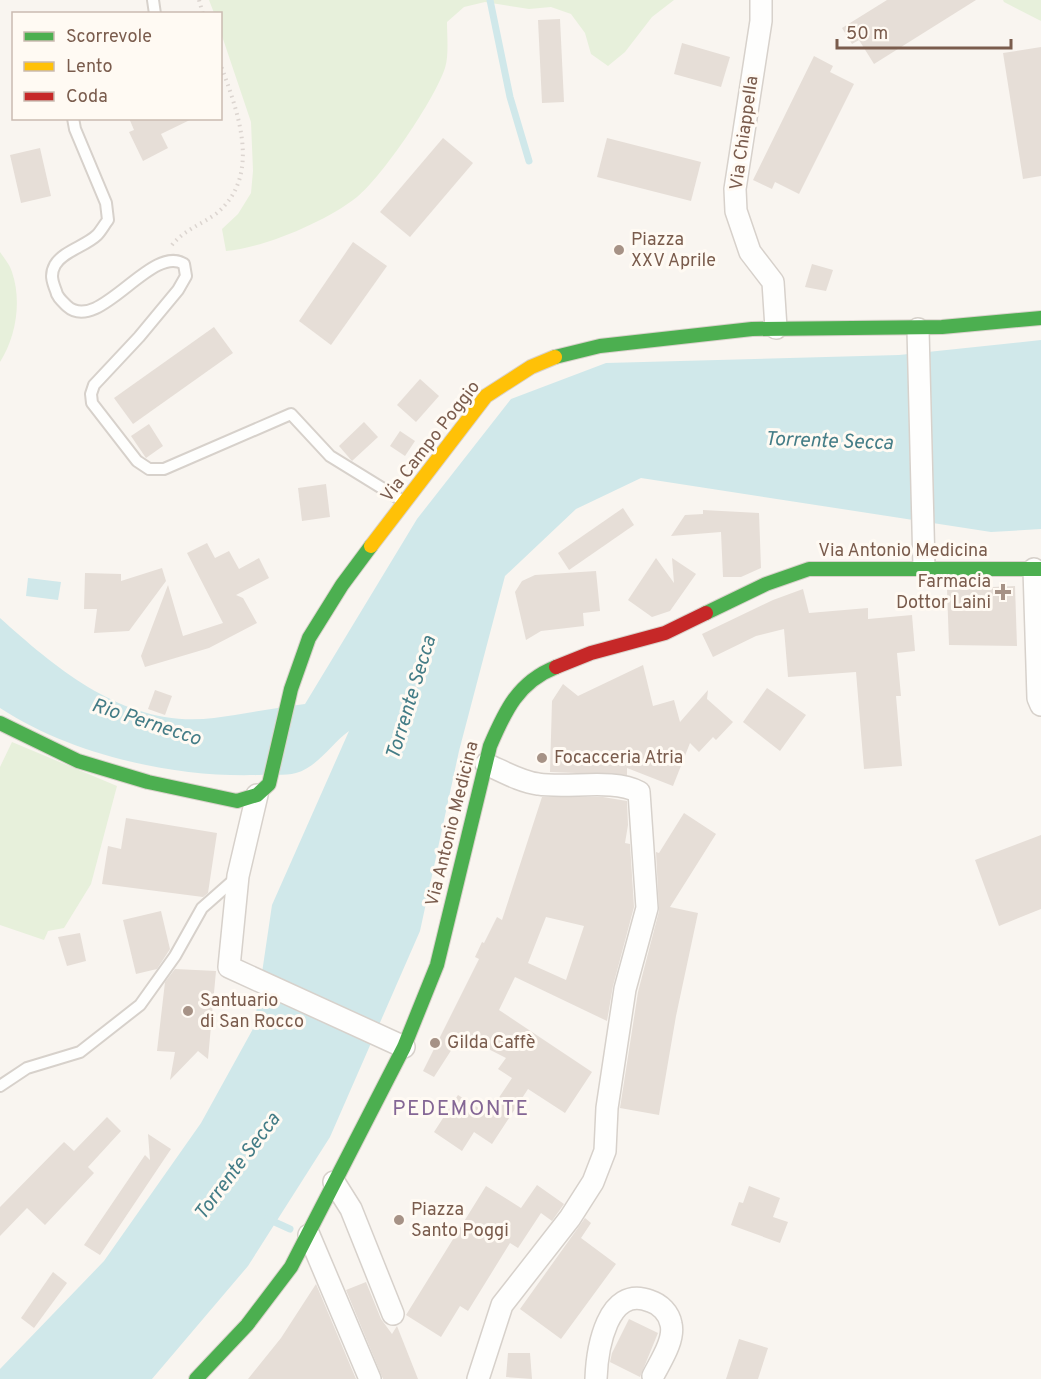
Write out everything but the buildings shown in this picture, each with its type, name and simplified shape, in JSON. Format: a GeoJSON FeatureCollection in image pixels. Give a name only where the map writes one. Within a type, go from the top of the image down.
{"type":"FeatureCollection","features":[{"type":"Feature","properties":{"kind":"main road","name":"Via Campo Poggio"},"geometry":{"type":"LineString","coordinates":[[263,789],[291,689],[309,638],[342,585],[486,396],[510,376],[556,355],[586,347],[776,328],[918,335],[1041,318]]}},
{"type":"Feature","properties":{"kind":"main road","name":"Via Antonio Medicina"},"geometry":{"type":"LineString","coordinates":[[206,1375],[291,1268],[309,1235],[437,966],[490,746],[503,716],[519,690],[548,670],[591,653],[666,633],[766,584],[809,569],[924,567],[1038,569]]}},
{"type":"Feature","properties":{"kind":"main road"},"geometry":{"type":"LineString","coordinates":[[0,723],[78,761],[148,782],[237,801],[263,789]]}},
{"type":"Feature","properties":{"kind":"street","name":"Via Chiappella"},"geometry":{"type":"LineString","coordinates":[[761,0],[761,21],[735,189],[736,211],[750,252],[773,282],[776,328]]}},
{"type":"Feature","properties":{"kind":"street"},"geometry":{"type":"LineString","coordinates":[[918,335],[924,567]]}},
{"type":"Feature","properties":{"kind":"street"},"geometry":{"type":"LineString","coordinates":[[1038,569],[1038,698],[1041,705]]}},
{"type":"Feature","properties":{"kind":"street"},"geometry":{"type":"LineString","coordinates":[[478,1379],[502,1305],[570,1218],[592,1182],[605,1151],[607,1108],[625,989],[647,908],[639,792],[630,787],[536,784],[486,764]]}},
{"type":"Feature","properties":{"kind":"street"},"geometry":{"type":"LineString","coordinates":[[263,789],[238,876],[229,967],[398,1045]]}},
{"type":"Feature","properties":{"kind":"street"},"geometry":{"type":"LineString","coordinates":[[334,1182],[351,1209],[393,1314]]}},
{"type":"Feature","properties":{"kind":"street"},"geometry":{"type":"LineString","coordinates":[[309,1235],[370,1379]]}},
{"type":"Feature","properties":{"kind":"street"},"geometry":{"type":"LineString","coordinates":[[596,1379],[600,1338],[610,1317],[631,1298],[642,1298],[655,1302],[665,1311],[672,1324],[670,1338],[653,1376]]}},
{"type":"Feature","properties":{"kind":"lane"},"geometry":{"type":"LineString","coordinates":[[73,120],[106,203],[108,220],[96,236],[57,262],[51,275],[57,295],[69,308],[84,311],[98,307],[164,261],[177,260],[184,264],[186,276],[139,337],[94,385],[91,394],[92,403],[137,461],[149,469],[164,469],[291,414],[330,456],[406,503]]}},
{"type":"Feature","properties":{"kind":"lane"},"geometry":{"type":"LineString","coordinates":[[0,1086],[27,1068],[80,1052],[140,1005],[175,956],[202,908],[238,876]]}},
{"type":"Feature","properties":{"kind":"path"},"geometry":{"type":"LineString","coordinates":[[164,261],[168,250],[182,232],[216,213],[233,194],[241,179],[244,145],[236,106],[222,68]]}},
{"type":"Feature","properties":{"kind":"green space"},"geometry":{"type":"Polygon","coordinates":[[[209,0],[674,0],[652,17],[625,52],[608,66],[591,54],[585,33],[571,14],[551,7],[529,9],[485,2],[464,7],[447,22],[445,68],[431,98],[393,156],[368,187],[344,206],[312,224],[258,245],[226,251],[222,229],[238,214],[251,193],[253,171],[251,122],[222,36],[222,12],[214,12],[209,0]]]}},
{"type":"Feature","properties":{"kind":"green space"},"geometry":{"type":"Polygon","coordinates":[[[1003,0],[1041,0],[1041,21],[1004,2],[1003,0]]]}},
{"type":"Feature","properties":{"kind":"green space"},"geometry":{"type":"Polygon","coordinates":[[[0,252],[12,272],[17,307],[10,341],[0,362],[0,252]]]}},
{"type":"Feature","properties":{"kind":"green space"},"geometry":{"type":"Polygon","coordinates":[[[12,742],[117,786],[91,884],[64,928],[48,931],[44,940],[0,925],[0,767],[12,742]]]}},
{"type":"Feature","properties":{"kind":"water"},"geometry":{"type":"Polygon","coordinates":[[[1041,340],[1041,529],[991,532],[641,478],[576,509],[505,576],[459,751],[420,931],[330,1137],[248,1266],[152,1379],[0,1379],[0,1369],[104,1261],[201,1123],[254,1027],[272,905],[349,731],[311,766],[296,773],[287,774],[226,775],[193,772],[159,768],[91,751],[59,739],[0,708],[0,618],[46,658],[71,676],[124,705],[153,714],[183,719],[214,718],[305,704],[417,519],[511,399],[606,363],[899,355],[1041,340]]]}},
{"type":"Feature","properties":{"kind":"water"},"geometry":{"type":"Polygon","coordinates":[[[28,578],[61,582],[58,600],[26,596],[28,578]]]}},
{"type":"Feature","properties":{"kind":"waterway"},"geometry":{"type":"LineString","coordinates":[[490,0],[510,97],[529,161]]}},
{"type":"Feature","properties":{"kind":"waterway"},"geometry":{"type":"LineString","coordinates":[[268,1219],[290,1229]]}},
{"type":"Feature","properties":{"kind":"traffic: fast"},"geometry":{"type":"LineString","coordinates":[[555,357],[600,346],[752,329],[942,327],[1041,318]]}},
{"type":"Feature","properties":{"kind":"traffic: fast"},"geometry":{"type":"LineString","coordinates":[[0,723],[78,761],[148,782],[237,801],[257,795],[269,784],[291,689],[309,638],[342,585],[371,546]]}},
{"type":"Feature","properties":{"kind":"traffic: fast"},"geometry":{"type":"LineString","coordinates":[[706,613],[766,584],[809,569],[1041,569]]}},
{"type":"Feature","properties":{"kind":"traffic: fast"},"geometry":{"type":"LineString","coordinates":[[196,1379],[247,1325],[291,1267],[404,1047],[437,965],[490,746],[507,710],[522,689],[543,673],[556,667]]}},
{"type":"Feature","properties":{"kind":"traffic: slow"},"geometry":{"type":"LineString","coordinates":[[371,546],[486,396],[531,367],[555,357]]}},
{"type":"Feature","properties":{"kind":"traffic: jam"},"geometry":{"type":"LineString","coordinates":[[556,667],[591,653],[665,633],[706,613]]}},
{"type":"Feature","properties":{"kind":"place","name":"Piazza XXV Aprile"},"geometry":{"type":"Point","coordinates":[619,250]}},
{"type":"Feature","properties":{"kind":"place","name":"Farmacia Dottor Laini"},"geometry":{"type":"Point","coordinates":[1003,592]}},
{"type":"Feature","properties":{"kind":"place","name":"Focacceria Atria"},"geometry":{"type":"Point","coordinates":[542,758]}},
{"type":"Feature","properties":{"kind":"place","name":"Santuario di San Rocco"},"geometry":{"type":"Point","coordinates":[188,1011]}},
{"type":"Feature","properties":{"kind":"place","name":"Gilda Caffè"},"geometry":{"type":"Point","coordinates":[435,1043]}},
{"type":"Feature","properties":{"kind":"place","name":"Piazza Santo Poggi"},"geometry":{"type":"Point","coordinates":[399,1220]}},
{"type":"Feature","properties":{"kind":"district","name":"PEDEMONTE"},"geometry":{"type":"Point","coordinates":[461,1109]}},
{"type":"Feature","properties":{"kind":"water label","name":"Torrente Secca"},"geometry":{"type":"Point","coordinates":[829,442]}},
{"type":"Feature","properties":{"kind":"water label","name":"Torrente Secca"},"geometry":{"type":"Point","coordinates":[412,698]}},
{"type":"Feature","properties":{"kind":"water label","name":"Rio Pernecco"},"geometry":{"type":"Point","coordinates":[146,723]}},
{"type":"Feature","properties":{"kind":"water label","name":"Torrente Secca"},"geometry":{"type":"Point","coordinates":[238,1167]}}]}
